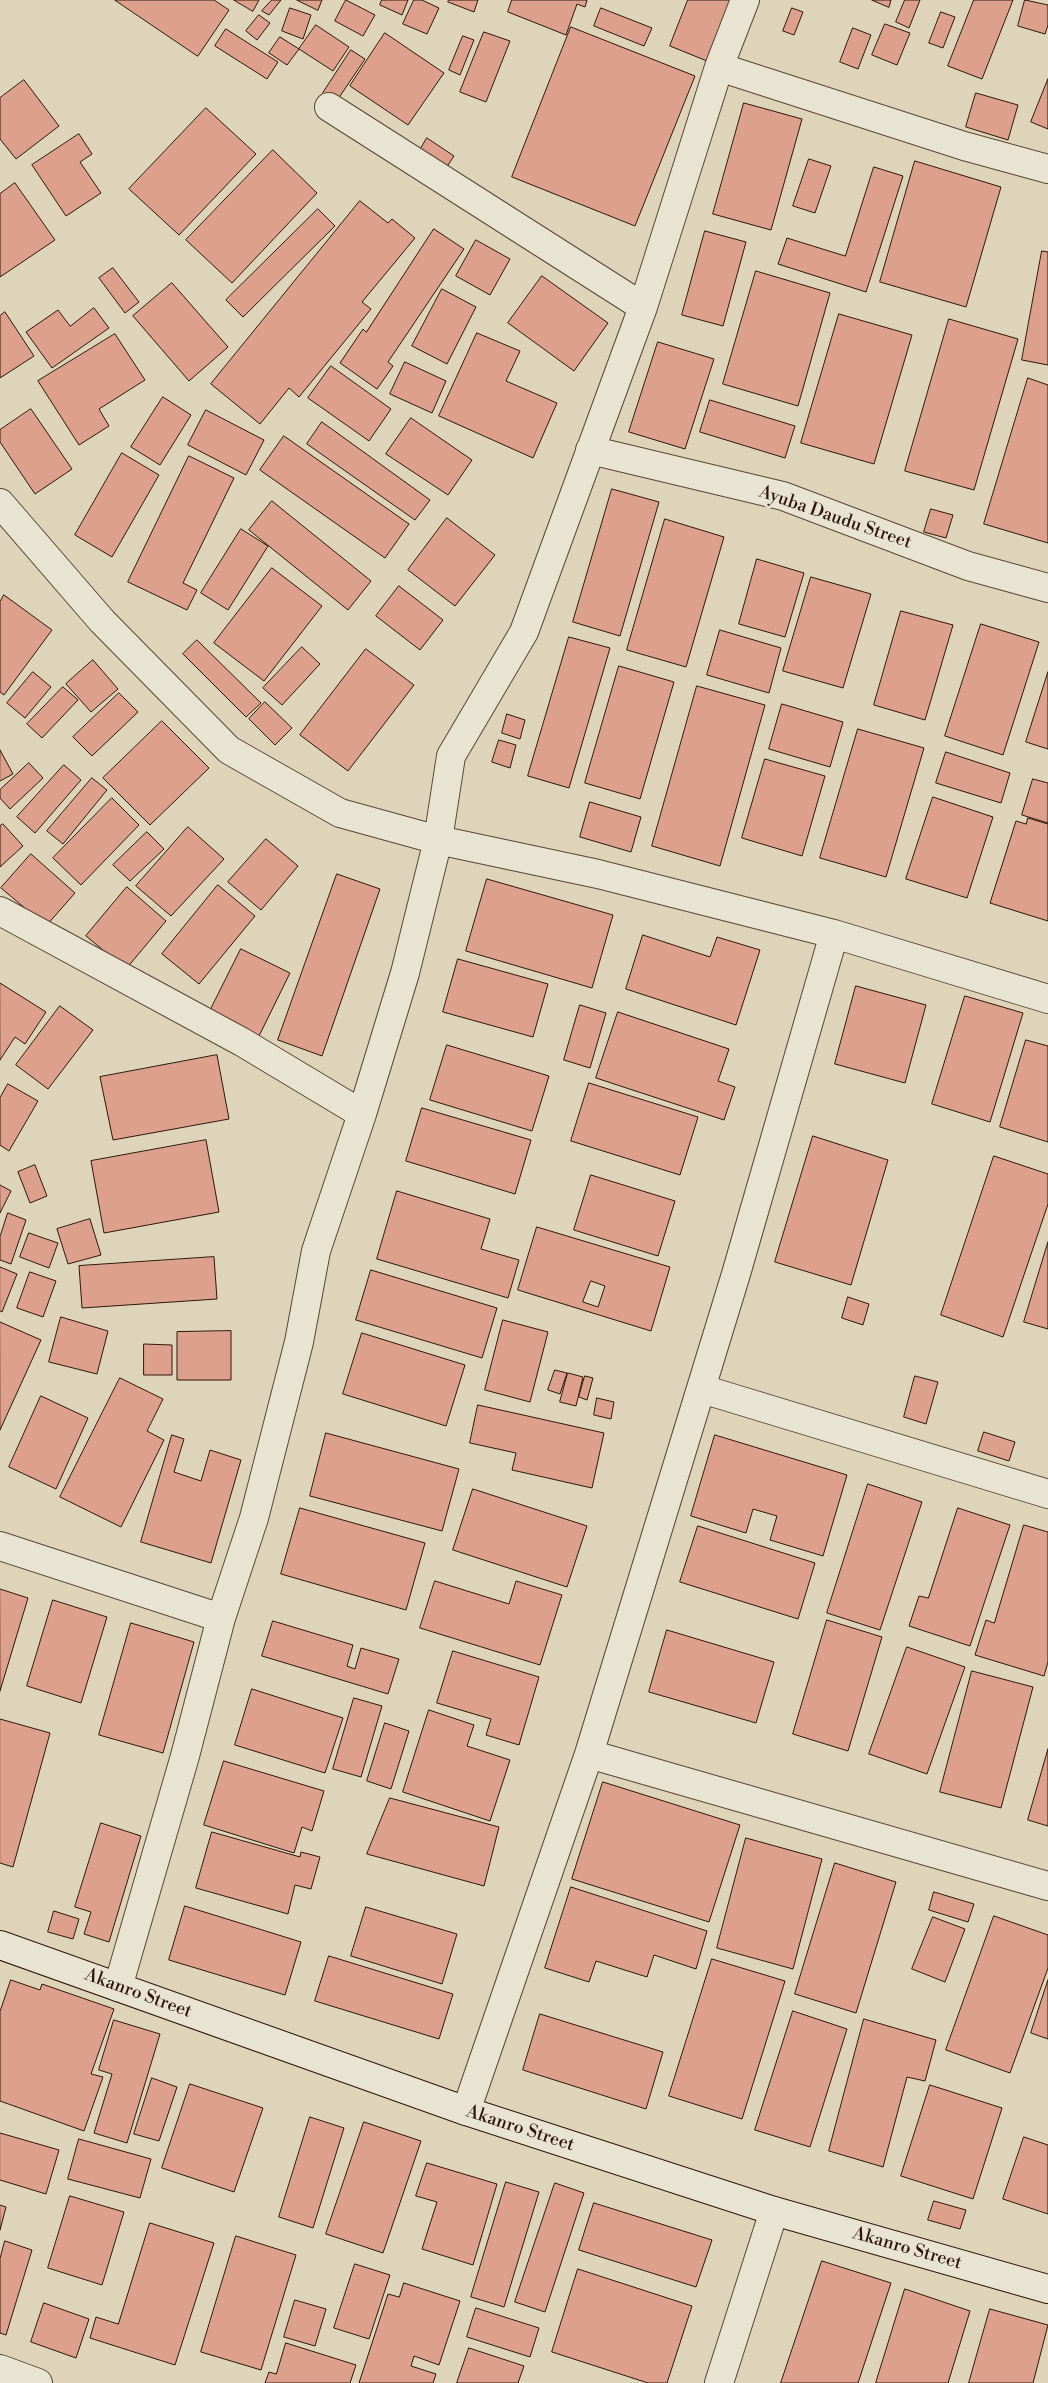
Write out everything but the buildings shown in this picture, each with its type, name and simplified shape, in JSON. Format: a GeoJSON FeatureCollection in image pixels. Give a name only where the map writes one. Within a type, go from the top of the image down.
{"type":"FeatureCollection","features":[{"type":"Feature","properties":{"kind":"street"},"geometry":{"type":"LineString","coordinates":[[118,1987],[185,1756],[221,1618],[254,1518],[298,1342],[316,1251],[362,1114],[405,973],[438,840],[451,756],[524,632],[643,307],[719,67],[745,0]]}},
{"type":"Feature","properties":{"kind":"street"},"geometry":{"type":"LineString","coordinates":[[719,67],[964,146],[1048,169]]}},
{"type":"Feature","properties":{"kind":"street"},"geometry":{"type":"LineString","coordinates":[[329,108],[643,307]]}},
{"type":"Feature","properties":{"kind":"street","name":"Ayuba Daudu Street"},"geometry":{"type":"LineString","coordinates":[[590,450],[783,496],[968,566],[1048,588]]}},
{"type":"Feature","properties":{"kind":"street"},"geometry":{"type":"LineString","coordinates":[[0,503],[102,621],[229,750],[340,813],[438,840],[598,874],[834,934],[1048,1000]]}},
{"type":"Feature","properties":{"kind":"street"},"geometry":{"type":"LineString","coordinates":[[0,911],[242,1042],[362,1114]]}},
{"type":"Feature","properties":{"kind":"street"},"geometry":{"type":"LineString","coordinates":[[466,2111],[589,1754],[702,1389],[834,934]]}},
{"type":"Feature","properties":{"kind":"street"},"geometry":{"type":"LineString","coordinates":[[702,1389],[1048,1494]]}},
{"type":"Feature","properties":{"kind":"street"},"geometry":{"type":"LineString","coordinates":[[0,1546],[221,1618]]}},
{"type":"Feature","properties":{"kind":"street"},"geometry":{"type":"LineString","coordinates":[[589,1754],[1048,1886]]}},
{"type":"Feature","properties":{"kind":"street","name":"Akanro Street"},"geometry":{"type":"LineString","coordinates":[[0,1945],[466,2111],[774,2211],[1048,2289]]}},
{"type":"Feature","properties":{"kind":"street"},"geometry":{"type":"LineString","coordinates":[[719,2383],[774,2211]]}}]}
